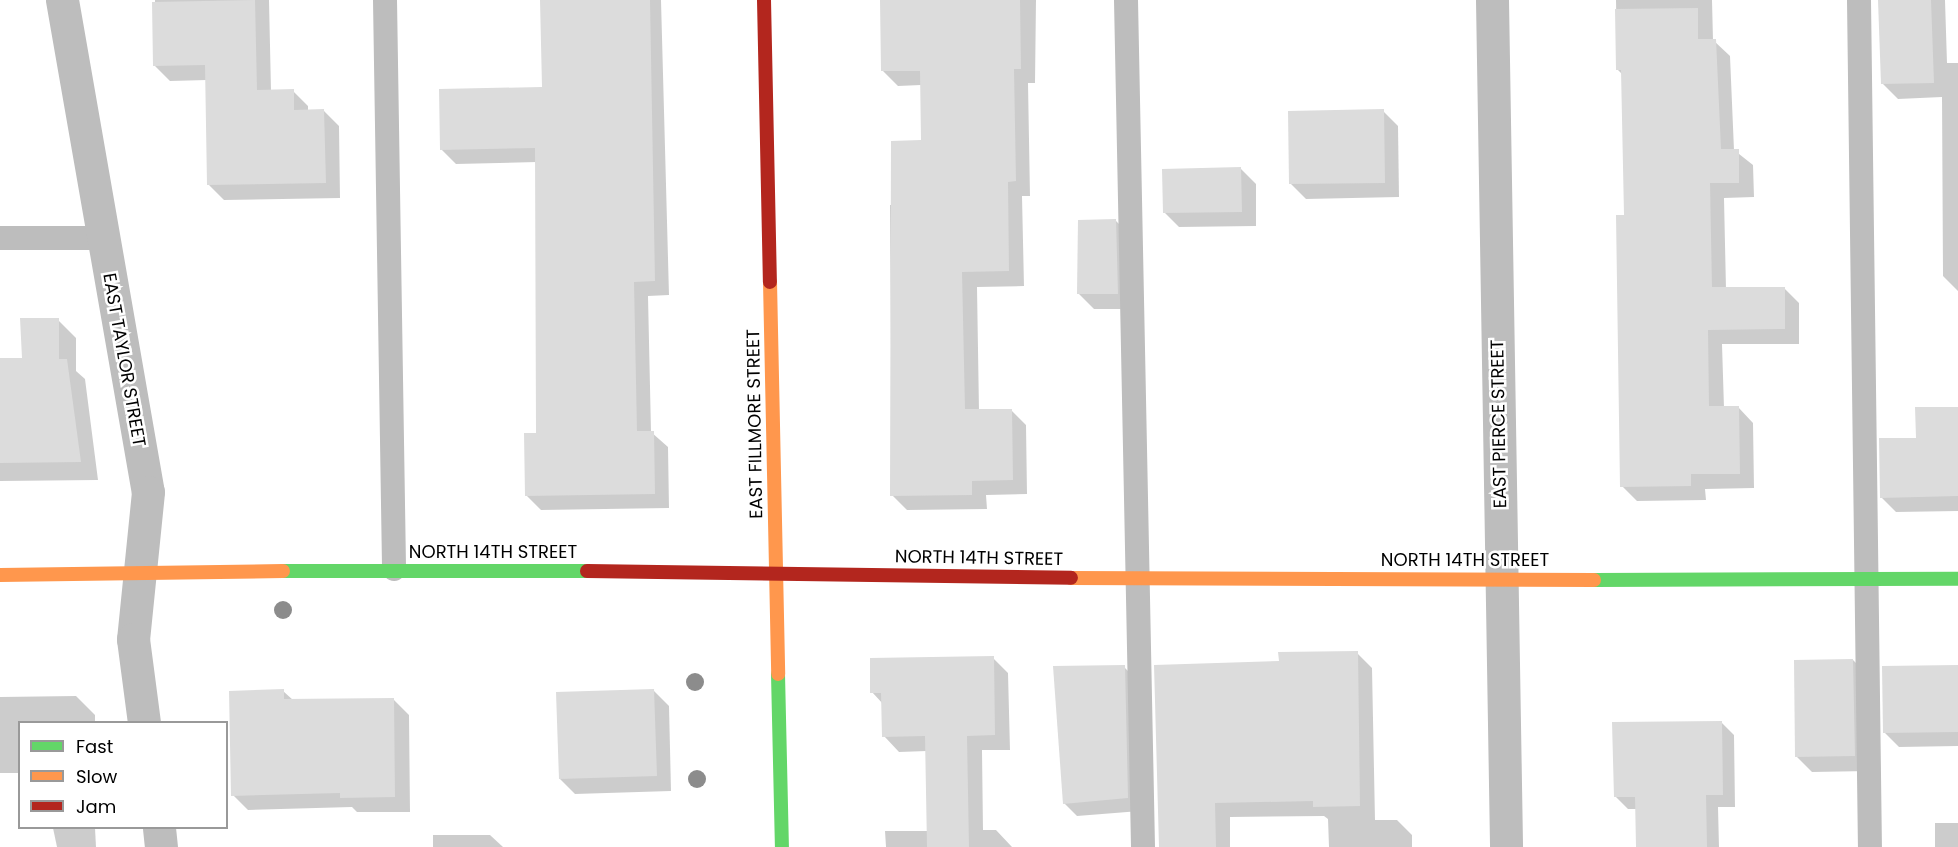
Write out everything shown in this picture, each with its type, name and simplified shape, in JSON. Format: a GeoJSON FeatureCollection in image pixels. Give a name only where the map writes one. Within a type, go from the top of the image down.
{"type":"FeatureCollection","features":[{"type":"Feature","properties":{"kind":"street","name":"EAST TAYLOR STREET"},"geometry":{"type":"LineString","coordinates":[[62,0],[148,492],[133,639],[144,721]]}},
{"type":"Feature","properties":{"kind":"street","name":"EAST FILLMORE STREET"},"geometry":{"type":"LineString","coordinates":[[764,0],[782,847]]}},
{"type":"Feature","properties":{"kind":"street","name":"EAST PIERCE STREET"},"geometry":{"type":"LineString","coordinates":[[1492,0],[1506,847]]}},
{"type":"Feature","properties":{"kind":"street","name":"NORTH 14TH STREET"},"geometry":{"type":"LineString","coordinates":[[0,575],[394,569],[776,573],[1138,581],[1501,578],[1958,579]]}},
{"type":"Feature","properties":{"kind":"street"},"geometry":{"type":"LineString","coordinates":[[159,829],[161,847]]}},
{"type":"Feature","properties":{"kind":"lane"},"geometry":{"type":"LineString","coordinates":[[385,0],[394,569]]}},
{"type":"Feature","properties":{"kind":"lane"},"geometry":{"type":"LineString","coordinates":[[1126,0],[1143,847]]}},
{"type":"Feature","properties":{"kind":"lane"},"geometry":{"type":"LineString","coordinates":[[1859,0],[1870,847]]}},
{"type":"Feature","properties":{"kind":"lane"},"geometry":{"type":"LineString","coordinates":[[0,237],[102,238]]}},
{"type":"Feature","properties":{"kind":"building"},"geometry":{"type":"Polygon","coordinates":[[[255,0],[257,90],[294,89],[294,110],[324,109],[326,183],[207,185],[205,65],[153,66],[152,2],[255,0]]]}},
{"type":"Feature","properties":{"kind":"building"},"geometry":{"type":"Polygon","coordinates":[[[540,0],[650,0],[655,281],[634,282],[637,431],[654,431],[655,494],[525,496],[524,433],[536,433],[535,148],[440,150],[439,89],[542,87],[540,0]]]}},
{"type":"Feature","properties":{"kind":"building"},"geometry":{"type":"Polygon","coordinates":[[[880,0],[1020,0],[1021,69],[1014,69],[1016,181],[1008,182],[1009,271],[962,272],[965,409],[1012,409],[1013,480],[972,481],[972,495],[890,496],[891,141],[921,140],[920,71],[881,71],[880,0]]]}},
{"type":"Feature","properties":{"kind":"building"},"geometry":{"type":"Polygon","coordinates":[[[1878,0],[1931,0],[1934,83],[1881,84],[1878,0]]]}},
{"type":"Feature","properties":{"kind":"building"},"geometry":{"type":"Polygon","coordinates":[[[1698,8],[1698,39],[1716,39],[1721,149],[1739,149],[1739,183],[1710,183],[1712,287],[1785,287],[1785,329],[1708,330],[1709,406],[1739,406],[1740,474],[1691,474],[1691,486],[1620,487],[1616,215],[1624,215],[1621,70],[1616,70],[1615,9],[1698,8]]]}},
{"type":"Feature","properties":{"kind":"building"},"geometry":{"type":"Polygon","coordinates":[[[1384,109],[1385,183],[1289,184],[1288,111],[1384,109]]]}},
{"type":"Feature","properties":{"kind":"building"},"geometry":{"type":"Polygon","coordinates":[[[1241,167],[1242,212],[1163,213],[1162,169],[1241,167]]]}},
{"type":"Feature","properties":{"kind":"building"},"geometry":{"type":"Polygon","coordinates":[[[1116,219],[1118,294],[1077,294],[1078,220],[1116,219]]]}},
{"type":"Feature","properties":{"kind":"building"},"geometry":{"type":"Polygon","coordinates":[[[20,318],[59,318],[59,359],[67,359],[81,462],[0,463],[0,358],[22,358],[20,318]]]}},
{"type":"Feature","properties":{"kind":"building"},"geometry":{"type":"Polygon","coordinates":[[[1915,407],[1958,407],[1958,496],[1880,498],[1879,438],[1916,438],[1915,407]]]}},
{"type":"Feature","properties":{"kind":"building"},"geometry":{"type":"Polygon","coordinates":[[[1358,651],[1360,806],[1313,807],[1313,801],[1215,803],[1216,847],[1159,847],[1154,665],[1279,661],[1278,652],[1358,651]]]}},
{"type":"Feature","properties":{"kind":"building"},"geometry":{"type":"Polygon","coordinates":[[[994,656],[995,735],[967,736],[969,847],[927,847],[925,736],[882,737],[881,693],[870,693],[870,658],[994,656]]]}},
{"type":"Feature","properties":{"kind":"building"},"geometry":{"type":"Polygon","coordinates":[[[1853,659],[1855,756],[1795,757],[1794,660],[1853,659]]]}},
{"type":"Feature","properties":{"kind":"building"},"geometry":{"type":"Polygon","coordinates":[[[1125,665],[1128,798],[1063,804],[1053,666],[1125,665]]]}},
{"type":"Feature","properties":{"kind":"building"},"geometry":{"type":"Polygon","coordinates":[[[1958,665],[1958,732],[1883,733],[1882,666],[1958,665]]]}},
{"type":"Feature","properties":{"kind":"building"},"geometry":{"type":"Polygon","coordinates":[[[284,689],[284,699],[394,698],[395,797],[340,798],[340,793],[231,796],[229,691],[284,689]]]}},
{"type":"Feature","properties":{"kind":"building"},"geometry":{"type":"Polygon","coordinates":[[[654,689],[657,776],[559,779],[556,692],[654,689]]]}},
{"type":"Feature","properties":{"kind":"building"},"geometry":{"type":"Polygon","coordinates":[[[1722,721],[1723,795],[1706,795],[1707,847],[1636,847],[1635,797],[1614,797],[1612,722],[1722,721]]]}},
{"type":"Feature","properties":{"kind":"traffic: fast"},"geometry":{"type":"LineString","coordinates":[[283,571],[587,571]]}},
{"type":"Feature","properties":{"kind":"traffic: fast"},"geometry":{"type":"LineString","coordinates":[[1594,580],[1958,579]]}},
{"type":"Feature","properties":{"kind":"traffic: fast"},"geometry":{"type":"LineString","coordinates":[[778,674],[782,847]]}},
{"type":"Feature","properties":{"kind":"traffic: slow"},"geometry":{"type":"LineString","coordinates":[[770,282],[778,674]]}},
{"type":"Feature","properties":{"kind":"traffic: slow"},"geometry":{"type":"LineString","coordinates":[[0,575],[283,571]]}},
{"type":"Feature","properties":{"kind":"traffic: slow"},"geometry":{"type":"LineString","coordinates":[[1071,578],[1594,580]]}},
{"type":"Feature","properties":{"kind":"traffic: jam"},"geometry":{"type":"LineString","coordinates":[[764,0],[770,282]]}},
{"type":"Feature","properties":{"kind":"traffic: jam"},"geometry":{"type":"LineString","coordinates":[[587,571],[1071,578]]}}]}
